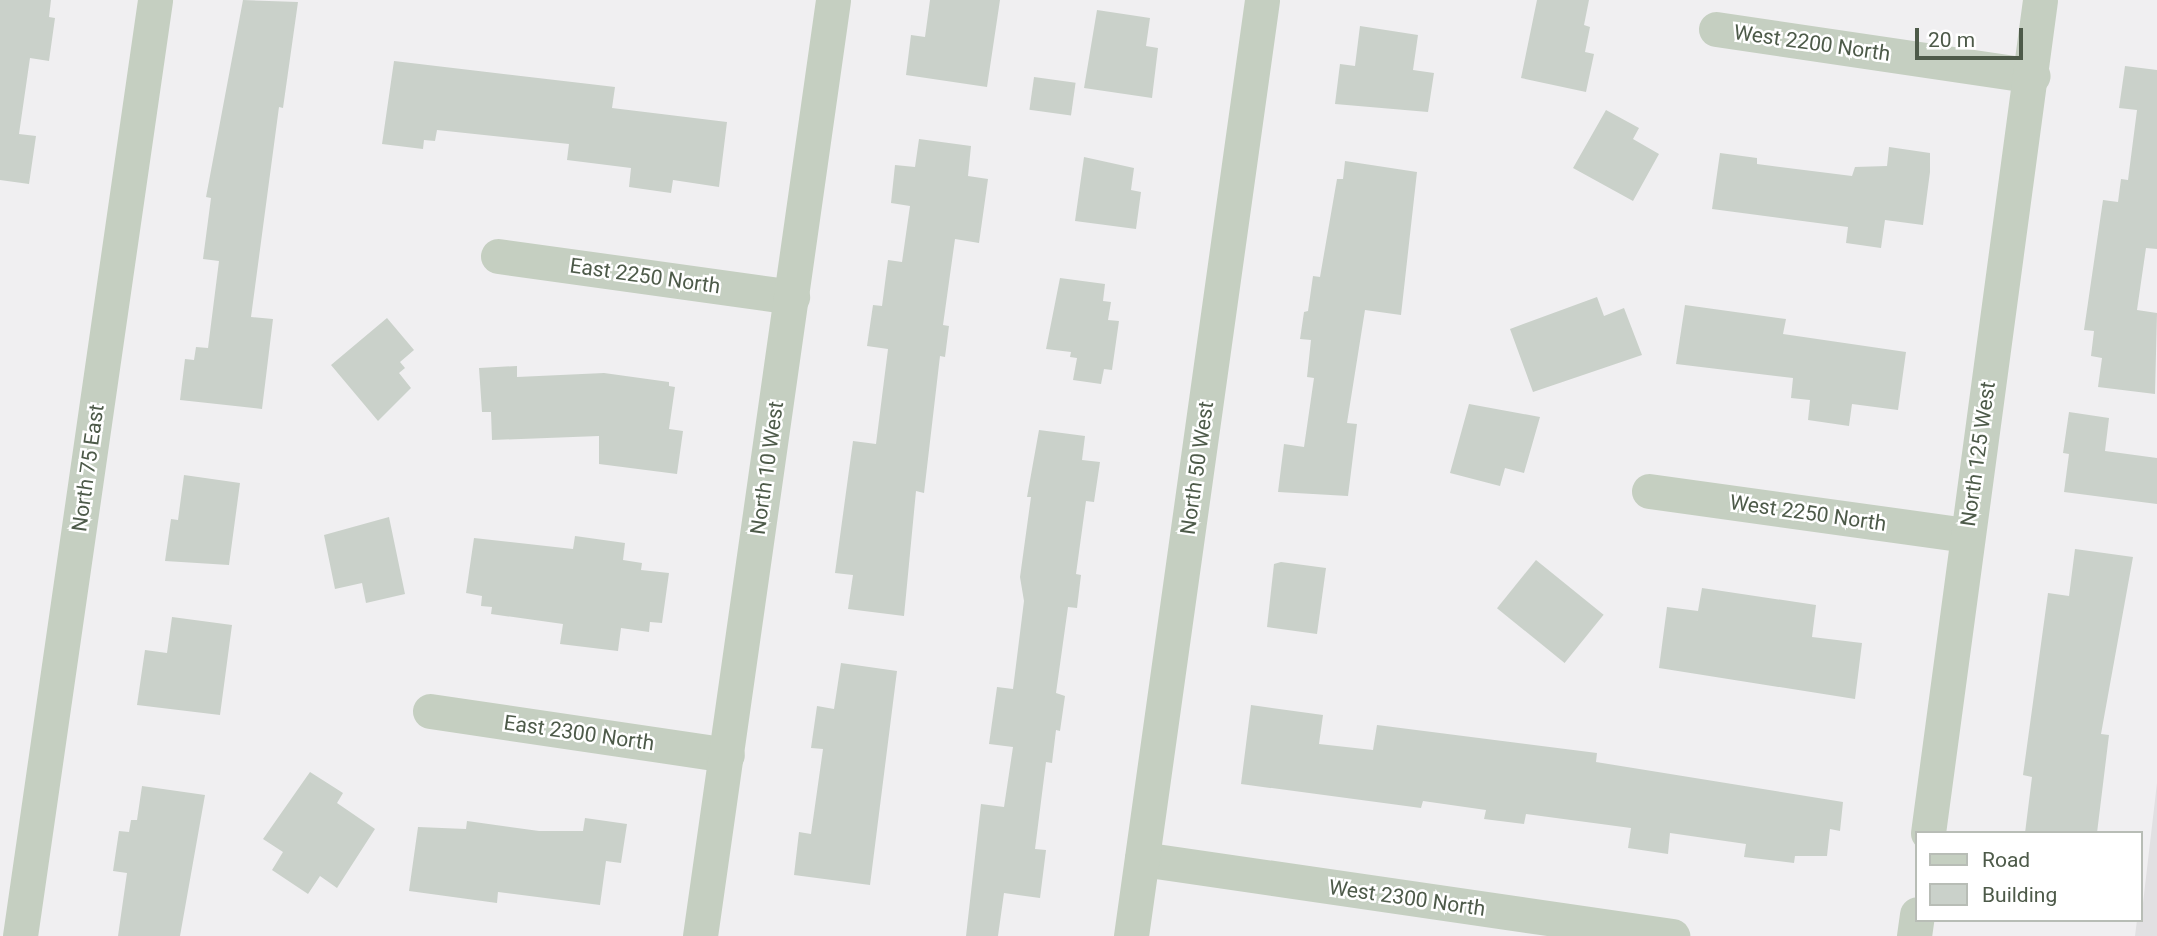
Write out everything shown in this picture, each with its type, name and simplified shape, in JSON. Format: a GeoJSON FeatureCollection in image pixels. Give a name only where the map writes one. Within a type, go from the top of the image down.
{"type":"FeatureCollection","features":[{"type":"Feature","properties":{"kind":"street","name":"North 75 East"},"geometry":{"type":"LineString","coordinates":[[20,936],[155,0]]}},
{"type":"Feature","properties":{"kind":"street","name":"North 10 West"},"geometry":{"type":"LineString","coordinates":[[700,936],[833,0]]}},
{"type":"Feature","properties":{"kind":"street","name":"North 50 West"},"geometry":{"type":"LineString","coordinates":[[1130,936],[1262,0]]}},
{"type":"Feature","properties":{"kind":"street","name":"North 125 West"},"geometry":{"type":"LineString","coordinates":[[1928,831],[1966,536],[2032,76],[2040,0]]}},
{"type":"Feature","properties":{"kind":"street","name":"West 2200 North"},"geometry":{"type":"LineString","coordinates":[[1716,29],[2032,76]]}},
{"type":"Feature","properties":{"kind":"street","name":"East 2250 North"},"geometry":{"type":"LineString","coordinates":[[498,256],[792,297]]}},
{"type":"Feature","properties":{"kind":"street","name":"West 2250 North"},"geometry":{"type":"LineString","coordinates":[[1649,491],[1966,536]]}},
{"type":"Feature","properties":{"kind":"street","name":"East 2300 North"},"geometry":{"type":"LineString","coordinates":[[430,711],[727,755]]}},
{"type":"Feature","properties":{"kind":"street","name":"West 2300 North"},"geometry":{"type":"LineString","coordinates":[[1142,859],[1672,936]]}},
{"type":"Feature","properties":{"kind":"shaded area"},"geometry":{"type":"Polygon","coordinates":[[[2157,783],[2157,936],[2135,936],[2137,922],[2143,922],[2157,783]]]}},
{"type":"Feature","properties":{"kind":"building"},"geometry":{"type":"Polygon","coordinates":[[[0,0],[51,0],[49,17],[55,18],[49,61],[30,58],[19,134],[36,136],[29,184],[0,180],[0,0]]]}},
{"type":"Feature","properties":{"kind":"building"},"geometry":{"type":"Polygon","coordinates":[[[243,0],[298,2],[283,108],[279,107],[251,317],[273,319],[262,409],[180,400],[185,359],[194,360],[196,347],[208,348],[219,261],[203,259],[211,198],[206,197],[243,0]]]}},
{"type":"Feature","properties":{"kind":"building"},"geometry":{"type":"Polygon","coordinates":[[[930,0],[1000,0],[987,87],[906,75],[911,35],[925,37],[930,0]]]}},
{"type":"Feature","properties":{"kind":"building"},"geometry":{"type":"Polygon","coordinates":[[[1537,0],[1589,0],[1584,25],[1590,27],[1585,52],[1594,54],[1586,92],[1521,78],[1537,0]]]}},
{"type":"Feature","properties":{"kind":"building"},"geometry":{"type":"Polygon","coordinates":[[[1097,10],[1150,18],[1146,46],[1158,48],[1152,98],[1084,88],[1097,10]]]}},
{"type":"Feature","properties":{"kind":"building"},"geometry":{"type":"Polygon","coordinates":[[[1360,26],[1418,35],[1413,70],[1434,73],[1428,112],[1335,104],[1340,64],[1355,66],[1360,26]]]}},
{"type":"Feature","properties":{"kind":"building"},"geometry":{"type":"Polygon","coordinates":[[[394,61],[615,87],[612,108],[727,122],[719,187],[673,180],[671,193],[629,187],[631,168],[567,160],[569,144],[437,130],[435,141],[424,140],[423,149],[382,144],[394,61]]]}},
{"type":"Feature","properties":{"kind":"building"},"geometry":{"type":"Polygon","coordinates":[[[2125,66],[2157,70],[2157,249],[2146,248],[2137,310],[2157,313],[2155,394],[2098,387],[2102,358],[2091,356],[2094,331],[2084,330],[2103,200],[2118,202],[2121,179],[2128,180],[2137,110],[2119,108],[2125,66]]]}},
{"type":"Feature","properties":{"kind":"building"},"geometry":{"type":"Polygon","coordinates":[[[1034,77],[1076,83],[1071,116],[1029,110],[1034,77]]]}},
{"type":"Feature","properties":{"kind":"building"},"geometry":{"type":"Polygon","coordinates":[[[1606,110],[1639,128],[1633,139],[1659,154],[1633,201],[1573,168],[1606,110]]]}},
{"type":"Feature","properties":{"kind":"building"},"geometry":{"type":"Polygon","coordinates":[[[919,139],[971,146],[968,176],[988,179],[979,243],[955,239],[943,325],[949,326],[945,357],[940,356],[924,493],[916,491],[904,616],[848,609],[853,575],[835,573],[853,441],[876,444],[888,349],[867,346],[873,305],[882,306],[888,260],[902,262],[910,206],[891,203],[895,165],[915,167],[919,139]]]}},
{"type":"Feature","properties":{"kind":"building"},"geometry":{"type":"Polygon","coordinates":[[[1889,147],[1930,153],[1930,172],[1923,225],[1885,220],[1881,248],[1846,243],[1848,227],[1712,209],[1720,153],[1757,158],[1757,164],[1852,176],[1855,167],[1887,166],[1889,147]]]}},
{"type":"Feature","properties":{"kind":"building"},"geometry":{"type":"Polygon","coordinates":[[[1084,157],[1134,168],[1131,190],[1141,192],[1136,229],[1075,221],[1084,157]]]}},
{"type":"Feature","properties":{"kind":"building"},"geometry":{"type":"Polygon","coordinates":[[[1345,161],[1417,172],[1401,315],[1365,310],[1347,423],[1357,424],[1348,496],[1278,492],[1284,444],[1304,447],[1314,378],[1307,377],[1311,340],[1300,339],[1304,312],[1308,311],[1313,276],[1320,277],[1337,179],[1343,179],[1345,161]]]}},
{"type":"Feature","properties":{"kind":"building"},"geometry":{"type":"Polygon","coordinates":[[[1060,278],[1105,284],[1103,301],[1111,302],[1108,320],[1119,321],[1112,370],[1104,369],[1101,384],[1073,380],[1077,358],[1070,357],[1071,352],[1046,349],[1060,278]]]}},
{"type":"Feature","properties":{"kind":"building"},"geometry":{"type":"Polygon","coordinates":[[[1597,297],[1604,316],[1624,308],[1642,355],[1533,392],[1510,329],[1597,297]]]}},
{"type":"Feature","properties":{"kind":"building"},"geometry":{"type":"Polygon","coordinates":[[[1685,305],[1786,319],[1783,334],[1906,352],[1898,410],[1852,404],[1849,426],[1808,420],[1810,400],[1791,398],[1793,378],[1676,364],[1685,305]]]}},
{"type":"Feature","properties":{"kind":"building"},"geometry":{"type":"Polygon","coordinates":[[[387,318],[414,350],[400,362],[405,368],[399,373],[411,388],[378,421],[331,365],[387,318]]]}},
{"type":"Feature","properties":{"kind":"building"},"geometry":{"type":"Polygon","coordinates":[[[517,366],[517,377],[604,373],[669,382],[669,386],[675,387],[669,429],[683,431],[677,474],[599,464],[599,436],[492,440],[491,412],[482,412],[479,368],[517,366]]]}},
{"type":"Feature","properties":{"kind":"building"},"geometry":{"type":"Polygon","coordinates":[[[1469,404],[1540,417],[1524,473],[1505,468],[1500,486],[1450,473],[1469,404]]]}},
{"type":"Feature","properties":{"kind":"building"},"geometry":{"type":"Polygon","coordinates":[[[2069,412],[2109,418],[2105,451],[2157,458],[2157,504],[2064,492],[2069,454],[2063,453],[2069,412]]]}},
{"type":"Feature","properties":{"kind":"building"},"geometry":{"type":"Polygon","coordinates":[[[1039,430],[1085,436],[1082,460],[1100,462],[1094,502],[1086,501],[1076,574],[1081,575],[1077,608],[1068,607],[1056,693],[1065,696],[1060,731],[1056,730],[1052,763],[1046,762],[1035,849],[1046,850],[1040,898],[1004,893],[998,936],[966,936],[981,804],[1004,807],[1013,747],[989,744],[997,687],[1013,689],[1024,601],[1020,577],[1031,497],[1027,497],[1039,430]]]}},
{"type":"Feature","properties":{"kind":"building"},"geometry":{"type":"Polygon","coordinates":[[[184,475],[240,483],[229,565],[165,561],[171,519],[178,520],[184,475]]]}},
{"type":"Feature","properties":{"kind":"building"},"geometry":{"type":"Polygon","coordinates":[[[389,517],[405,594],[366,603],[362,583],[335,589],[324,535],[389,517]]]}},
{"type":"Feature","properties":{"kind":"building"},"geometry":{"type":"Polygon","coordinates":[[[575,536],[625,543],[623,560],[642,563],[641,570],[669,573],[662,623],[650,622],[649,632],[621,628],[618,651],[560,644],[563,624],[491,614],[492,607],[481,606],[482,596],[466,593],[474,538],[573,549],[575,536]]]}},
{"type":"Feature","properties":{"kind":"building"},"geometry":{"type":"Polygon","coordinates":[[[2075,549],[2133,557],[2101,734],[2109,735],[2097,831],[2025,831],[2032,777],[2023,775],[2048,593],[2069,596],[2075,549]]]}},
{"type":"Feature","properties":{"kind":"building"},"geometry":{"type":"Polygon","coordinates":[[[1536,560],[1604,615],[1565,663],[1497,608],[1536,560]]]}},
{"type":"Feature","properties":{"kind":"building"},"geometry":{"type":"Polygon","coordinates":[[[1281,562],[1326,568],[1317,634],[1267,627],[1274,564],[1281,562]]]}},
{"type":"Feature","properties":{"kind":"building"},"geometry":{"type":"Polygon","coordinates":[[[1702,588],[1816,605],[1812,637],[1862,643],[1855,699],[1659,668],[1667,607],[1698,611],[1702,588]]]}},
{"type":"Feature","properties":{"kind":"building"},"geometry":{"type":"Polygon","coordinates":[[[172,617],[232,625],[220,715],[137,705],[145,650],[167,653],[172,617]]]}},
{"type":"Feature","properties":{"kind":"building"},"geometry":{"type":"Polygon","coordinates":[[[841,663],[897,671],[870,885],[794,875],[799,832],[811,834],[823,749],[811,748],[817,706],[834,709],[841,663]]]}},
{"type":"Feature","properties":{"kind":"building"},"geometry":{"type":"Polygon","coordinates":[[[1251,705],[1323,715],[1319,744],[1373,750],[1377,725],[1597,753],[1596,762],[1843,802],[1840,831],[1830,829],[1827,856],[1795,856],[1794,863],[1744,857],[1746,844],[1670,833],[1668,854],[1628,848],[1631,828],[1526,814],[1524,824],[1484,819],[1486,810],[1423,801],[1421,808],[1241,784],[1251,705]]]}},
{"type":"Feature","properties":{"kind":"building"},"geometry":{"type":"Polygon","coordinates":[[[310,772],[343,793],[337,803],[375,829],[337,888],[320,876],[308,894],[272,870],[283,852],[263,839],[310,772]]]}},
{"type":"Feature","properties":{"kind":"building"},"geometry":{"type":"Polygon","coordinates":[[[142,786],[205,795],[180,936],[118,936],[127,873],[113,871],[119,831],[129,832],[131,820],[137,820],[142,786]]]}},
{"type":"Feature","properties":{"kind":"building"},"geometry":{"type":"Polygon","coordinates":[[[585,818],[627,824],[621,863],[606,861],[600,905],[498,892],[497,903],[409,891],[418,827],[466,829],[467,821],[539,831],[583,831],[585,818]]]}}]}
